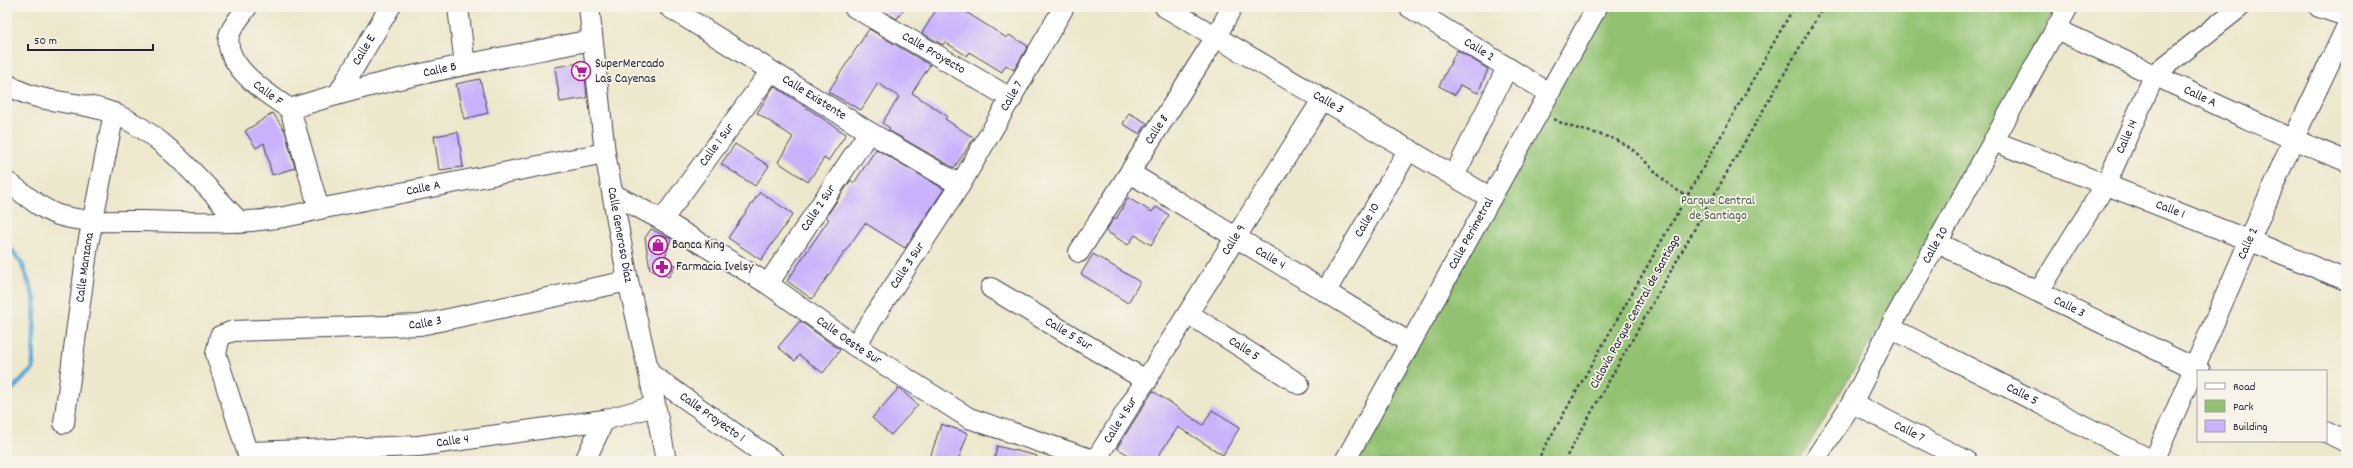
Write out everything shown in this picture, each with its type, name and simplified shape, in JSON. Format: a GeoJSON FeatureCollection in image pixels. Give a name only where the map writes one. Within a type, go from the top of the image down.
{"type":"FeatureCollection","features":[{"type":"Feature","properties":{"kind":"street","name":"Calle F"},"geometry":{"type":"LineString","coordinates":[[247,7],[229,36],[230,47],[244,74],[266,94],[290,109],[319,209]]}},
{"type":"Feature","properties":{"kind":"street","name":"Calle E"},"geometry":{"type":"LineString","coordinates":[[338,94],[390,7]]}},
{"type":"Feature","properties":{"kind":"street"},"geometry":{"type":"LineString","coordinates":[[458,7],[465,65]]}},
{"type":"Feature","properties":{"kind":"street","name":"Calle Generoso Díaz"},"geometry":{"type":"LineString","coordinates":[[589,7],[605,153],[628,280],[650,373],[666,461]]}},
{"type":"Feature","properties":{"kind":"street","name":"Calle Existente"},"geometry":{"type":"LineString","coordinates":[[669,7],[869,132],[960,185]]}},
{"type":"Feature","properties":{"kind":"street","name":"Calle Proyecto"},"geometry":{"type":"LineString","coordinates":[[854,7],[1012,99]]}},
{"type":"Feature","properties":{"kind":"street","name":"Calle 7"},"geometry":{"type":"LineString","coordinates":[[960,185],[1012,99],[1064,7]]}},
{"type":"Feature","properties":{"kind":"street","name":"Calle 3"},"geometry":{"type":"LineString","coordinates":[[1165,7],[1491,198]]}},
{"type":"Feature","properties":{"kind":"street","name":"Calle 8"},"geometry":{"type":"LineString","coordinates":[[1080,252],[1216,37],[1232,7]]}},
{"type":"Feature","properties":{"kind":"street","name":"Calle 2"},"geometry":{"type":"LineString","coordinates":[[1409,7],[1550,93]]}},
{"type":"Feature","properties":{"kind":"street","name":"Calle Perimetral"},"geometry":{"type":"LineString","coordinates":[[1345,461],[1597,7]]}},
{"type":"Feature","properties":{"kind":"street","name":"Calle 20"},"geometry":{"type":"LineString","coordinates":[[1814,461],[1852,403],[1890,328],[2068,7]]}},
{"type":"Feature","properties":{"kind":"street","name":"Calle 14"},"geometry":{"type":"LineString","coordinates":[[2039,291],[2106,184],[2155,74],[2240,7]]}},
{"type":"Feature","properties":{"kind":"street"},"geometry":{"type":"LineString","coordinates":[[2319,7],[2346,16]]}},
{"type":"Feature","properties":{"kind":"street","name":"Calle 2"},"geometry":{"type":"LineString","coordinates":[[2198,370],[2293,140],[2346,28]]}},
{"type":"Feature","properties":{"kind":"street","name":"Calle A"},"geometry":{"type":"LineString","coordinates":[[2056,29],[2155,74],[2293,140],[2346,161]]}},
{"type":"Feature","properties":{"kind":"street","name":"Calle B"},"geometry":{"type":"LineString","coordinates":[[290,109],[338,94],[465,65],[592,40]]}},
{"type":"Feature","properties":{"kind":"street"},"geometry":{"type":"LineString","coordinates":[[1454,176],[1508,68]]}},
{"type":"Feature","properties":{"kind":"street","name":"Calle 1 Sur"},"geometry":{"type":"LineString","coordinates":[[662,220],[771,71]]}},
{"type":"Feature","properties":{"kind":"street"},"geometry":{"type":"LineString","coordinates":[[7,84],[33,97],[114,113],[136,124],[160,140],[241,223]]}},
{"type":"Feature","properties":{"kind":"street","name":"Calle 9"},"geometry":{"type":"LineString","coordinates":[[1147,380],[1322,100]]}},
{"type":"Feature","properties":{"kind":"street","name":"Calle Manzana"},"geometry":{"type":"LineString","coordinates":[[64,423],[93,220],[114,113]]}},
{"type":"Feature","properties":{"kind":"street","name":"Calle 2 Sur"},"geometry":{"type":"LineString","coordinates":[[768,284],[869,132]]}},
{"type":"Feature","properties":{"kind":"street","name":"Calle 1"},"geometry":{"type":"LineString","coordinates":[[1994,141],[2251,240],[2346,280]]}},
{"type":"Feature","properties":{"kind":"street","name":"Calle 10"},"geometry":{"type":"LineString","coordinates":[[1326,291],[1409,149]]}},
{"type":"Feature","properties":{"kind":"street","name":"Calle A"},"geometry":{"type":"LineString","coordinates":[[7,182],[53,212],[93,220],[241,223],[296,216],[319,209],[605,153]]}},
{"type":"Feature","properties":{"kind":"street","name":"Calle 4"},"geometry":{"type":"LineString","coordinates":[[1130,173],[1326,291],[1410,344]]}},
{"type":"Feature","properties":{"kind":"street","name":"Calle 3 Sur"},"geometry":{"type":"LineString","coordinates":[[855,346],[960,185]]}},
{"type":"Feature","properties":{"kind":"street","name":"Calle Oeste Sur"},"geometry":{"type":"LineString","coordinates":[[613,194],[662,220],[768,284],[855,346],[969,418],[1096,461]]}},
{"type":"Feature","properties":{"kind":"street","name":"Calle 3"},"geometry":{"type":"LineString","coordinates":[[1938,243],[2198,370]]}},
{"type":"Feature","properties":{"kind":"street","name":"Calle 3"},"geometry":{"type":"LineString","coordinates":[[249,456],[216,354],[220,336],[233,331],[420,324],[628,280]]}},
{"type":"Feature","properties":{"kind":"street","name":"Calle 5 Sur"},"geometry":{"type":"LineString","coordinates":[[991,288],[1147,380]]}},
{"type":"Feature","properties":{"kind":"street","name":"Calle 5"},"geometry":{"type":"LineString","coordinates":[[1189,314],[1299,384]]}},
{"type":"Feature","properties":{"kind":"street","name":"Calle 5"},"geometry":{"type":"LineString","coordinates":[[1890,328],[2153,461]]}},
{"type":"Feature","properties":{"kind":"street","name":"Calle 2"},"geometry":{"type":"LineString","coordinates":[[2153,461],[2197,372]]}},
{"type":"Feature","properties":{"kind":"street","name":"Calle Proyecto 1"},"geometry":{"type":"LineString","coordinates":[[650,373],[774,461]]}},
{"type":"Feature","properties":{"kind":"street","name":"Calle 4 Sur"},"geometry":{"type":"LineString","coordinates":[[1096,461],[1147,380]]}},
{"type":"Feature","properties":{"kind":"street","name":"Calle 7"},"geometry":{"type":"LineString","coordinates":[[1852,403],[1966,461]]}},
{"type":"Feature","properties":{"kind":"street","name":"Calle 4"},"geometry":{"type":"LineString","coordinates":[[249,456],[419,446],[604,420],[655,406]]}},
{"type":"Feature","properties":{"kind":"street"},"geometry":{"type":"LineString","coordinates":[[585,461],[604,420]]}},
{"type":"Feature","properties":{"kind":"street"},"geometry":{"type":"LineString","coordinates":[[2327,432],[2346,442]]}},
{"type":"Feature","properties":{"kind":"path","name":"Ciclovía Parque Central de Santiago"},"geometry":{"type":"LineString","coordinates":[[1537,461],[1794,7]]}},
{"type":"Feature","properties":{"kind":"path","name":"Ciclovía Parque Central de Santiago"},"geometry":{"type":"LineString","coordinates":[[1564,461],[1702,214],[1823,7]]}},
{"type":"Feature","properties":{"kind":"path"},"geometry":{"type":"LineString","coordinates":[[1540,110],[1572,128],[1618,141],[1633,150],[1666,184],[1688,196]]}},
{"type":"Feature","properties":{"kind":"green space","name":"Parque Central de Santiago"},"geometry":{"type":"Polygon","coordinates":[[[1602,7],[2056,7],[1956,200],[1799,461],[1351,461],[1602,7]]]}},
{"type":"Feature","properties":{"kind":"building"},"geometry":{"type":"Polygon","coordinates":[[[883,7],[905,7],[897,19],[881,10],[883,7]]]}},
{"type":"Feature","properties":{"kind":"building"},"geometry":{"type":"Polygon","coordinates":[[[938,7],[958,7],[1007,38],[1009,35],[1028,46],[1014,70],[1006,65],[1002,72],[969,52],[967,56],[945,42],[943,45],[922,33],[938,7]]]}},
{"type":"Feature","properties":{"kind":"building"},"geometry":{"type":"Polygon","coordinates":[[[869,29],[930,65],[912,93],[947,116],[945,119],[974,138],[954,168],[888,130],[890,128],[882,123],[899,97],[878,83],[861,110],[828,92],[869,29]]]}},
{"type":"Feature","properties":{"kind":"building"},"geometry":{"type":"Polygon","coordinates":[[[1457,50],[1488,69],[1478,93],[1460,85],[1455,95],[1439,86],[1457,50]]]}},
{"type":"Feature","properties":{"kind":"building"},"geometry":{"type":"Polygon","coordinates":[[[579,63],[584,66],[587,98],[560,102],[555,67],[579,63]]]}},
{"type":"Feature","properties":{"kind":"building"},"geometry":{"type":"Polygon","coordinates":[[[480,79],[488,113],[464,119],[456,84],[480,79]]]}},
{"type":"Feature","properties":{"kind":"building"},"geometry":{"type":"Polygon","coordinates":[[[774,86],[846,134],[828,161],[824,158],[808,182],[778,162],[793,137],[757,113],[774,86]]]}},
{"type":"Feature","properties":{"kind":"building"},"geometry":{"type":"Polygon","coordinates":[[[273,113],[285,131],[295,168],[272,175],[264,143],[256,148],[245,131],[273,113]]]}},
{"type":"Feature","properties":{"kind":"building"},"geometry":{"type":"Polygon","coordinates":[[[1129,113],[1147,123],[1140,134],[1123,124],[1129,113]]]}},
{"type":"Feature","properties":{"kind":"building"},"geometry":{"type":"Polygon","coordinates":[[[458,132],[463,167],[439,170],[434,136],[458,132]]]}},
{"type":"Feature","properties":{"kind":"building"},"geometry":{"type":"Polygon","coordinates":[[[735,144],[769,166],[755,186],[721,164],[735,144]]]}},
{"type":"Feature","properties":{"kind":"building"},"geometry":{"type":"Polygon","coordinates":[[[876,149],[944,189],[905,248],[865,223],[812,299],[787,281],[829,219],[826,217],[851,180],[854,183],[876,149]]]}},
{"type":"Feature","properties":{"kind":"building"},"geometry":{"type":"Polygon","coordinates":[[[760,192],[793,214],[761,260],[728,238],[760,192]]]}},
{"type":"Feature","properties":{"kind":"building"},"geometry":{"type":"Polygon","coordinates":[[[1128,198],[1152,212],[1156,207],[1169,215],[1151,245],[1135,235],[1128,245],[1106,231],[1114,218],[1116,219],[1128,198]]]}},
{"type":"Feature","properties":{"kind":"building"},"geometry":{"type":"Polygon","coordinates":[[[651,229],[671,239],[664,260],[675,265],[669,277],[650,269],[645,238],[651,229]]]}},
{"type":"Feature","properties":{"kind":"building"},"geometry":{"type":"Polygon","coordinates":[[[1093,254],[1140,282],[1128,303],[1081,274],[1093,254]]]}},
{"type":"Feature","properties":{"kind":"building"},"geometry":{"type":"Polygon","coordinates":[[[800,321],[840,350],[823,373],[799,355],[795,361],[778,347],[800,321]]]}},
{"type":"Feature","properties":{"kind":"building"},"geometry":{"type":"Polygon","coordinates":[[[899,388],[918,405],[891,435],[872,418],[899,388]]]}},
{"type":"Feature","properties":{"kind":"building"},"geometry":{"type":"Polygon","coordinates":[[[1153,391],[1203,425],[1212,410],[1240,427],[1223,455],[1178,427],[1155,461],[1138,461],[1117,448],[1153,391]]]}},
{"type":"Feature","properties":{"kind":"building"},"geometry":{"type":"Polygon","coordinates":[[[941,424],[968,433],[958,461],[929,461],[941,424]]]}},
{"type":"Feature","properties":{"kind":"building"},"geometry":{"type":"Polygon","coordinates":[[[997,446],[1037,456],[1036,461],[994,461],[997,446]]]}},
{"type":"Feature","properties":{"kind":"waterway"},"geometry":{"type":"LineString","coordinates":[[7,245],[21,262],[35,300],[33,369],[7,394]]}},
{"type":"Feature","properties":{"kind":"place","name":"SuperMercado Las Cayenas"},"geometry":{"type":"Point","coordinates":[581,71]}},
{"type":"Feature","properties":{"kind":"place","name":"Banca King"},"geometry":{"type":"Point","coordinates":[658,245]}},
{"type":"Feature","properties":{"kind":"place","name":"Farmacia Ivelsy"},"geometry":{"type":"Point","coordinates":[662,267]}}]}
